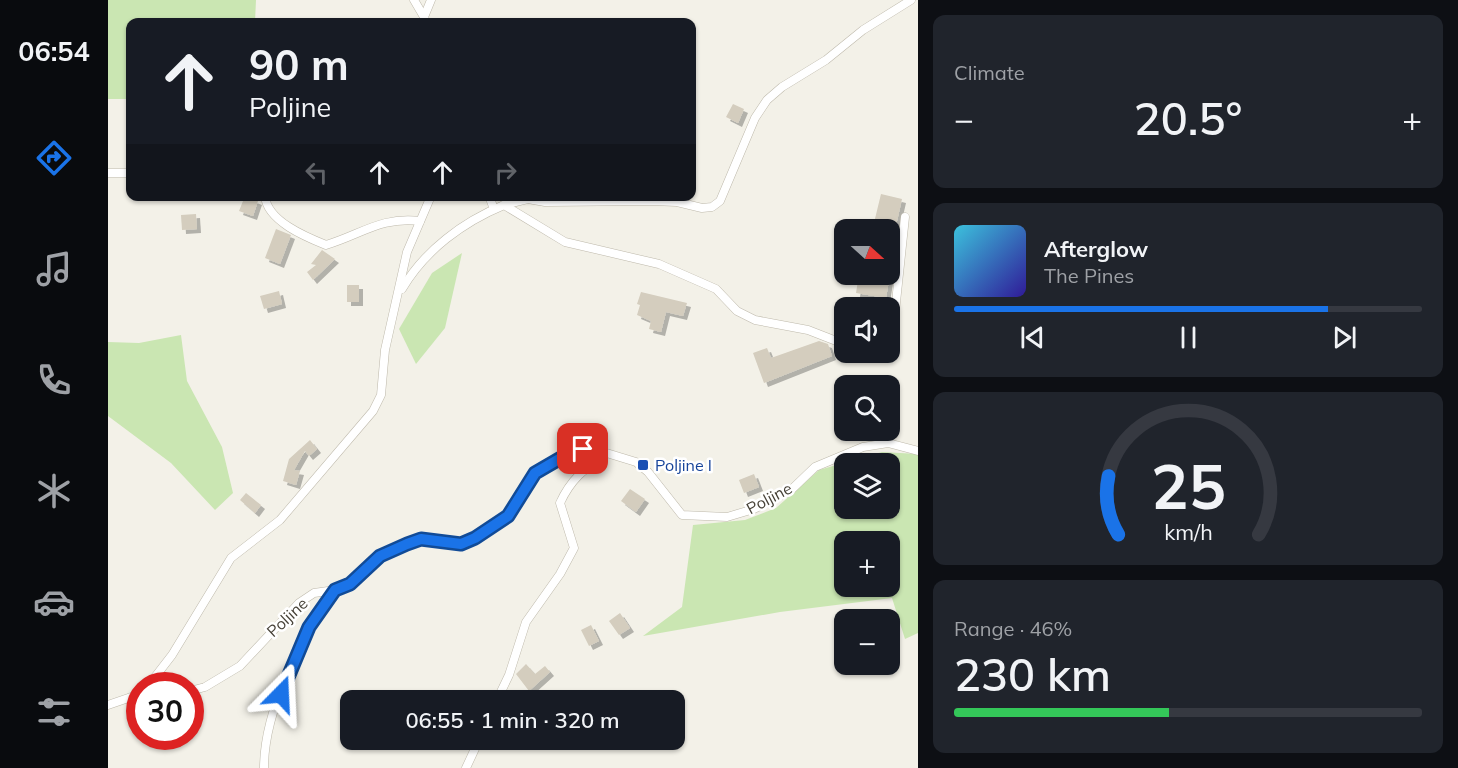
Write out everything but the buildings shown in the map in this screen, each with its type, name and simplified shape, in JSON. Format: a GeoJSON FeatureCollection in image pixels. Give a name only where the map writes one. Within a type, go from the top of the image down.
{"type":"FeatureCollection","features":[{"type":"Feature","properties":{"kind":"street"},"geometry":{"type":"LineString","coordinates":[[414,0],[424,18]]}},
{"type":"Feature","properties":{"kind":"street"},"geometry":{"type":"LineString","coordinates":[[426,18],[431,0]]}},
{"type":"Feature","properties":{"kind":"street"},"geometry":{"type":"LineString","coordinates":[[652,201],[677,202],[702,208],[712,207],[720,201],[755,118],[767,100],[782,87],[826,60],[863,30],[911,0]]}},
{"type":"Feature","properties":{"kind":"street"},"geometry":{"type":"LineString","coordinates":[[108,172],[126,173]]}},
{"type":"Feature","properties":{"kind":"street"},"geometry":{"type":"LineString","coordinates":[[266,201],[280,220],[308,238],[326,245],[362,229],[401,219],[420,221]]}},
{"type":"Feature","properties":{"kind":"street"},"geometry":{"type":"LineString","coordinates":[[158,672],[178,645],[231,558],[280,520],[373,411],[381,395],[385,350],[407,252],[429,201]]}},
{"type":"Feature","properties":{"kind":"street"},"geometry":{"type":"LineString","coordinates":[[491,201],[494,209]]}},
{"type":"Feature","properties":{"kind":"street"},"geometry":{"type":"LineString","coordinates":[[399,294],[409,277],[449,236],[477,217],[504,205],[520,201]]}},
{"type":"Feature","properties":{"kind":"street"},"geometry":{"type":"LineString","coordinates":[[504,205],[565,242],[659,264],[716,289],[737,310],[755,320],[807,330],[834,340]]}},
{"type":"Feature","properties":{"kind":"street"},"geometry":{"type":"LineString","coordinates":[[897,297],[905,217]]}},
{"type":"Feature","properties":{"kind":"street","name":"Poljine"},"geometry":{"type":"LineString","coordinates":[[204,687],[240,666],[299,603],[314,593],[335,590],[350,584],[380,556],[421,539],[461,544],[475,538],[508,516],[535,473],[566,455],[583,449],[626,458],[648,472],[682,515],[727,518],[763,505],[790,491],[814,467],[863,447],[888,443],[918,451]]}},
{"type":"Feature","properties":{"kind":"street"},"geometry":{"type":"LineString","coordinates":[[502,690],[526,622],[560,574],[574,548],[560,503],[565,490],[580,474],[593,465],[600,451]]}},
{"type":"Feature","properties":{"kind":"street"},"geometry":{"type":"LineString","coordinates":[[264,768],[264,745],[287,677],[309,627],[335,590]]}},
{"type":"Feature","properties":{"kind":"street"},"geometry":{"type":"LineString","coordinates":[[108,705],[126,699]]}},
{"type":"Feature","properties":{"kind":"street"},"geometry":{"type":"LineString","coordinates":[[466,768],[474,750]]}},
{"type":"Feature","properties":{"kind":"green space"},"geometry":{"type":"Polygon","coordinates":[[[108,0],[256,0],[255,18],[126,18],[126,99],[108,99],[108,0]]]}},
{"type":"Feature","properties":{"kind":"green space"},"geometry":{"type":"Polygon","coordinates":[[[462,253],[445,328],[416,364],[399,329],[432,273],[462,253]]]}},
{"type":"Feature","properties":{"kind":"green space"},"geometry":{"type":"Polygon","coordinates":[[[181,335],[187,381],[222,447],[233,493],[215,510],[171,463],[108,416],[108,342],[139,343],[181,335]]]}},
{"type":"Feature","properties":{"kind":"green space"},"geometry":{"type":"Polygon","coordinates":[[[900,453],[918,454],[918,633],[905,639],[900,623],[900,609],[895,609],[892,598],[780,612],[643,636],[682,607],[693,525],[745,520],[776,508],[819,470],[834,466],[834,519],[900,519],[900,453]]]}},
{"type":"Feature","properties":{"kind":"place","name":"Poljine I"},"geometry":{"type":"Point","coordinates":[643,465]}},
{"type":"Feature","properties":{"kind":"route"},"geometry":{"type":"LineString","coordinates":[[281,694],[309,627],[335,590],[350,584],[380,556],[407,544],[421,539],[461,544],[475,538],[508,516],[535,473],[566,455],[583,449]]}}]}
